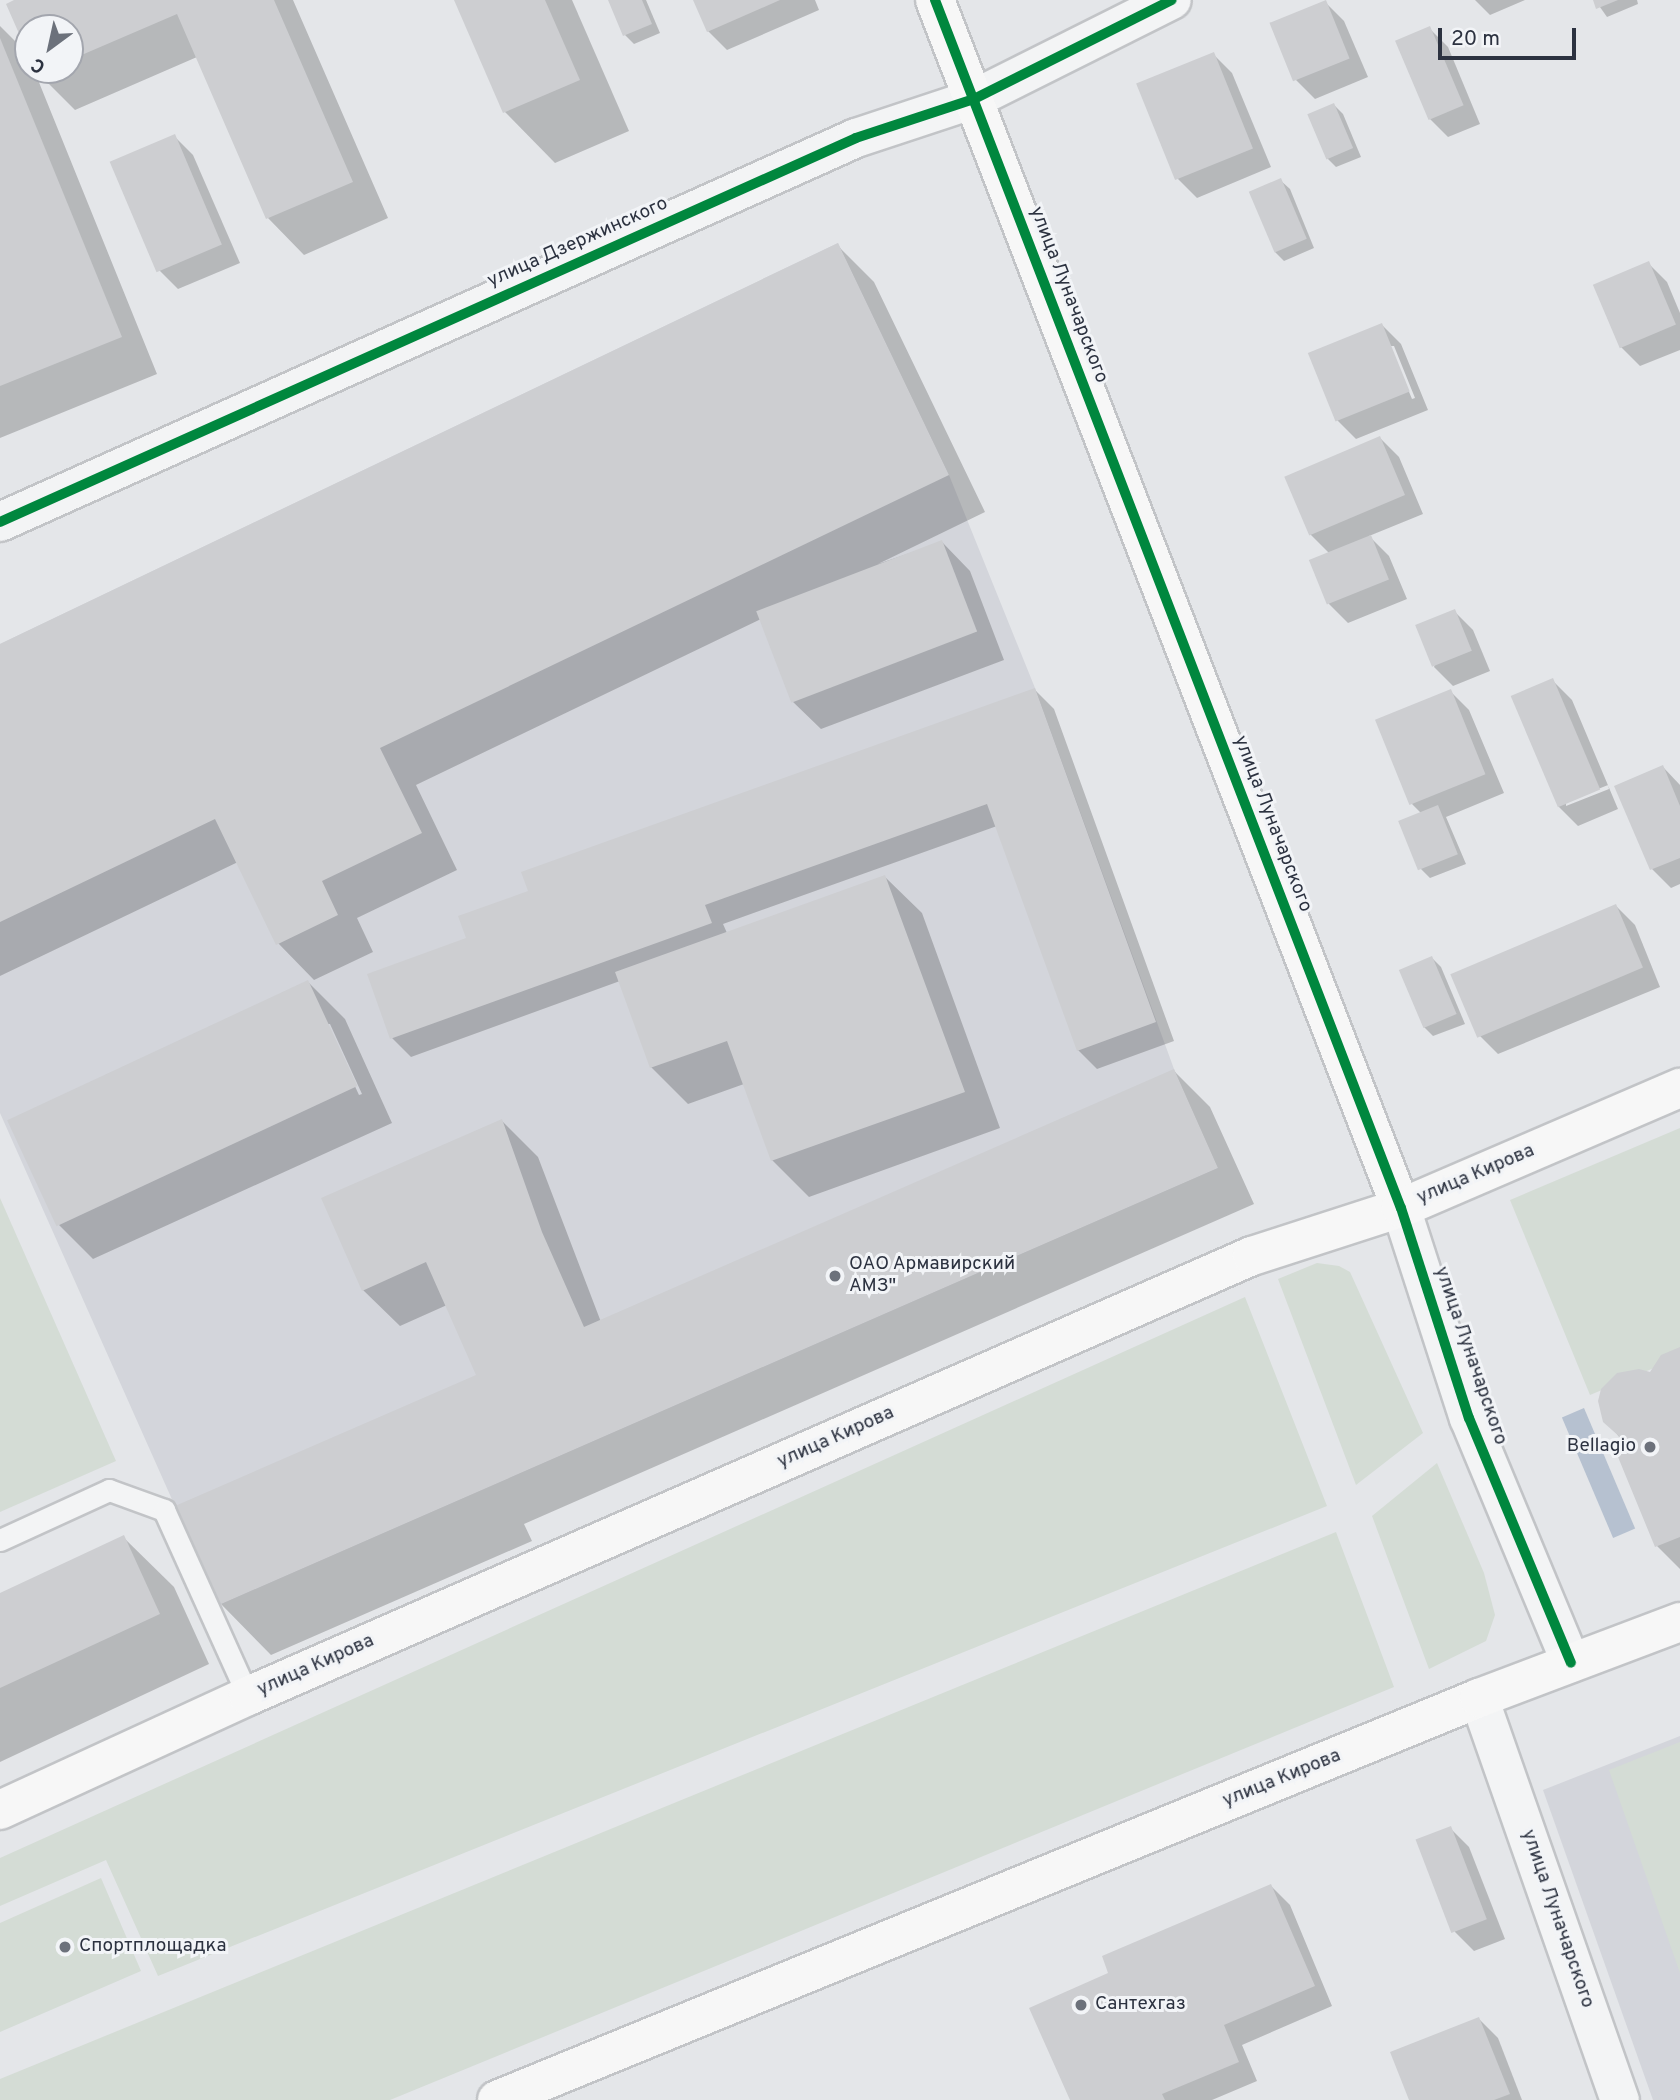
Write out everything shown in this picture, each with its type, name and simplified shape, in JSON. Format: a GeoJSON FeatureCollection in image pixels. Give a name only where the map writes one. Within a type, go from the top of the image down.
{"type":"FeatureCollection","features":[{"type":"Feature","properties":{"kind":"main road","name":"улица Луначарского"},"geometry":{"type":"LineString","coordinates":[[935,0],[1401,1208]]}},
{"type":"Feature","properties":{"kind":"main road","name":"улица Кирова"},"geometry":{"type":"LineString","coordinates":[[0,1810],[248,1696],[1252,1256],[1401,1208],[1680,1088]]}},
{"type":"Feature","properties":{"kind":"main road","name":"улица Кирова"},"geometry":{"type":"LineString","coordinates":[[497,2100],[1479,1698],[1680,1622]]}},
{"type":"Feature","properties":{"kind":"street","name":"улица Дзержинского"},"geometry":{"type":"LineString","coordinates":[[0,522],[856,138],[974,99],[1172,0]]}},
{"type":"Feature","properties":{"kind":"street","name":"улица Луначарского"},"geometry":{"type":"LineString","coordinates":[[1401,1208],[1469,1418],[1571,1663]]}},
{"type":"Feature","properties":{"kind":"street","name":"улица Луначарского"},"geometry":{"type":"LineString","coordinates":[[1479,1698],[1620,2100]]}},
{"type":"Feature","properties":{"kind":"lane"},"geometry":{"type":"LineString","coordinates":[[0,1540],[108,1490],[163,1510],[248,1696]]}},
{"type":"Feature","properties":{"kind":"shaded area","name":"ОАО Армавирский АМЗ\""},"geometry":{"type":"Polygon","coordinates":[[[838,243],[949,475],[1035,688],[1174,1069],[1218,1168],[219,1605],[0,1113],[0,644],[838,243]]]}},
{"type":"Feature","properties":{"kind":"shaded area"},"geometry":{"type":"Polygon","coordinates":[[[1680,1128],[1680,1357],[1590,1395],[1510,1200],[1680,1128]]]}},
{"type":"Feature","properties":{"kind":"shaded area"},"geometry":{"type":"Polygon","coordinates":[[[0,1198],[116,1461],[0,1512],[0,1198]]]}},
{"type":"Feature","properties":{"kind":"shaded area"},"geometry":{"type":"Polygon","coordinates":[[[1317,1263],[1339,1266],[1350,1272],[1423,1433],[1356,1485],[1278,1279],[1317,1263]]]}},
{"type":"Feature","properties":{"kind":"shaded area"},"geometry":{"type":"Polygon","coordinates":[[[1245,1297],[1327,1506],[158,1976],[106,1860],[0,1906],[0,1858],[1245,1297]]]}},
{"type":"Feature","properties":{"kind":"shaded area"},"geometry":{"type":"Polygon","coordinates":[[[1437,1463],[1484,1573],[1495,1615],[1486,1641],[1429,1669],[1372,1516],[1437,1463]]]}},
{"type":"Feature","properties":{"kind":"shaded area"},"geometry":{"type":"Polygon","coordinates":[[[1336,1532],[1394,1687],[390,2100],[0,2100],[0,2079],[1336,1532]]]}},
{"type":"Feature","properties":{"kind":"shaded area"},"geometry":{"type":"Polygon","coordinates":[[[1680,1736],[1680,2100],[1653,2100],[1543,1790],[1680,1736]]]}},
{"type":"Feature","properties":{"kind":"shaded area"},"geometry":{"type":"Polygon","coordinates":[[[1680,1742],[1680,1973],[1609,1770],[1680,1742]]]}},
{"type":"Feature","properties":{"kind":"shaded area","name":"Спортплощадка"},"geometry":{"type":"Polygon","coordinates":[[[101,1878],[141,1971],[0,2032],[0,1923],[101,1878]]]}},
{"type":"Feature","properties":{"kind":"water"},"geometry":{"type":"Polygon","coordinates":[[[1584,1408],[1635,1529],[1613,1538],[1562,1417],[1584,1408]]]}},
{"type":"Feature","properties":{"kind":"building"},"geometry":{"type":"Polygon","coordinates":[[[14,0],[274,0],[353,182],[266,219],[177,14],[84,54],[84,14],[14,14],[14,22],[6,4],[14,0]]]}},
{"type":"Feature","properties":{"kind":"building"},"geometry":{"type":"Polygon","coordinates":[[[454,0],[545,0],[580,80],[503,113],[454,0]]]}},
{"type":"Feature","properties":{"kind":"building"},"geometry":{"type":"Polygon","coordinates":[[[608,0],[642,0],[652,24],[623,36],[608,0]]]}},
{"type":"Feature","properties":{"kind":"building"},"geometry":{"type":"Polygon","coordinates":[[[693,0],[780,0],[707,32],[693,0]]]}},
{"type":"Feature","properties":{"kind":"building"},"geometry":{"type":"Polygon","coordinates":[[[1326,0],[1350,58],[1293,81],[1269,23],[1326,0]]]}},
{"type":"Feature","properties":{"kind":"building"},"geometry":{"type":"Polygon","coordinates":[[[1593,0],[1618,0],[1596,9],[1593,0]]]}},
{"type":"Feature","properties":{"kind":"building"},"geometry":{"type":"Polygon","coordinates":[[[1430,26],[1464,105],[1429,120],[1395,41],[1430,26]]]}},
{"type":"Feature","properties":{"kind":"building"},"geometry":{"type":"Polygon","coordinates":[[[0,38],[14,72],[14,84],[19,84],[122,337],[0,386],[0,38]]]}},
{"type":"Feature","properties":{"kind":"building"},"geometry":{"type":"Polygon","coordinates":[[[1214,52],[1253,148],[1175,180],[1136,83],[1214,52]]]}},
{"type":"Feature","properties":{"kind":"building"},"geometry":{"type":"Polygon","coordinates":[[[1334,103],[1353,148],[1326,159],[1307,114],[1334,103]]]}},
{"type":"Feature","properties":{"kind":"building"},"geometry":{"type":"Polygon","coordinates":[[[175,134],[222,244],[157,272],[110,162],[175,134]]]}},
{"type":"Feature","properties":{"kind":"building"},"geometry":{"type":"Polygon","coordinates":[[[1281,178],[1307,239],[1275,252],[1249,192],[1281,178]]]}},
{"type":"Feature","properties":{"kind":"building"},"geometry":{"type":"Polygon","coordinates":[[[838,243],[949,475],[380,748],[422,833],[322,881],[338,915],[276,945],[215,819],[0,922],[0,644],[838,243]]]}},
{"type":"Feature","properties":{"kind":"building"},"geometry":{"type":"Polygon","coordinates":[[[1649,261],[1676,325],[1620,348],[1593,285],[1649,261]]]}},
{"type":"Feature","properties":{"kind":"building"},"geometry":{"type":"Polygon","coordinates":[[[1382,323],[1410,392],[1336,422],[1308,353],[1382,323]]]}},
{"type":"Feature","properties":{"kind":"building"},"geometry":{"type":"Polygon","coordinates":[[[1380,436],[1405,495],[1309,536],[1284,477],[1380,436]]]}},
{"type":"Feature","properties":{"kind":"building"},"geometry":{"type":"Polygon","coordinates":[[[1371,535],[1389,580],[1327,605],[1309,560],[1371,535]]]}},
{"type":"Feature","properties":{"kind":"building"},"geometry":{"type":"Polygon","coordinates":[[[942,540],[977,631],[791,703],[756,611],[942,540]]]}},
{"type":"Feature","properties":{"kind":"building"},"geometry":{"type":"Polygon","coordinates":[[[1455,609],[1472,651],[1432,667],[1415,625],[1455,609]]]}},
{"type":"Feature","properties":{"kind":"building"},"geometry":{"type":"Polygon","coordinates":[[[1553,678],[1600,789],[1558,807],[1511,696],[1553,678]]]}},
{"type":"Feature","properties":{"kind":"building"},"geometry":{"type":"Polygon","coordinates":[[[1035,688],[1156,1022],[1077,1051],[987,804],[705,905],[712,923],[390,1039],[367,974],[466,938],[458,916],[528,891],[521,872],[1035,688]]]}},
{"type":"Feature","properties":{"kind":"building"},"geometry":{"type":"Polygon","coordinates":[[[1451,689],[1485,774],[1409,805],[1375,720],[1451,689]]]}},
{"type":"Feature","properties":{"kind":"building"},"geometry":{"type":"Polygon","coordinates":[[[1663,765],[1680,806],[1680,858],[1650,870],[1614,786],[1663,765]]]}},
{"type":"Feature","properties":{"kind":"building"},"geometry":{"type":"Polygon","coordinates":[[[1438,805],[1458,854],[1418,870],[1398,821],[1438,805]]]}},
{"type":"Feature","properties":{"kind":"building"},"geometry":{"type":"Polygon","coordinates":[[[885,875],[965,1092],[771,1161],[727,1041],[650,1068],[615,972],[885,875]]]}},
{"type":"Feature","properties":{"kind":"building"},"geometry":{"type":"Polygon","coordinates":[[[1616,904],[1643,968],[1477,1038],[1450,974],[1616,904]]]}},
{"type":"Feature","properties":{"kind":"building"},"geometry":{"type":"Polygon","coordinates":[[[1432,956],[1457,1014],[1423,1028],[1399,970],[1432,956]]]}},
{"type":"Feature","properties":{"kind":"building"},"geometry":{"type":"Polygon","coordinates":[[[308,980],[357,1086],[57,1226],[7,1120],[308,980]]]}},
{"type":"Feature","properties":{"kind":"building","name":"ОАО Армавирский АМЗ\""},"geometry":{"type":"Polygon","coordinates":[[[1174,1069],[1218,1168],[219,1605],[175,1506],[476,1375],[426,1262],[362,1291],[321,1198],[502,1119],[542,1232],[584,1327],[1174,1069]]]}},
{"type":"Feature","properties":{"kind":"building","name":"Bellagio"},"geometry":{"type":"Polygon","coordinates":[[[1680,1347],[1680,1537],[1655,1547],[1618,1457],[1621,1438],[1603,1422],[1598,1401],[1601,1389],[1617,1373],[1639,1369],[1650,1372],[1661,1355],[1680,1347]]]}},
{"type":"Feature","properties":{"kind":"building"},"geometry":{"type":"Polygon","coordinates":[[[124,1535],[160,1614],[0,1688],[0,1593],[124,1535]]]}},
{"type":"Feature","properties":{"kind":"building"},"geometry":{"type":"Polygon","coordinates":[[[1451,1826],[1487,1919],[1451,1933],[1416,1840],[1451,1826]]]}},
{"type":"Feature","properties":{"kind":"building"},"geometry":{"type":"Polygon","coordinates":[[[1271,1884],[1315,1986],[1224,2025],[1239,2062],[1162,2094],[1165,2100],[1070,2100],[1029,2008],[1108,1973],[1102,1956],[1271,1884]]]}},
{"type":"Feature","properties":{"kind":"building"},"geometry":{"type":"Polygon","coordinates":[[[1479,2017],[1510,2094],[1494,2100],[1409,2100],[1390,2052],[1479,2017]]]}},
{"type":"Feature","properties":{"kind":"cycle path"},"geometry":{"type":"LineString","coordinates":[[935,0],[1401,1208],[1469,1418],[1571,1663]]}},
{"type":"Feature","properties":{"kind":"cycle path"},"geometry":{"type":"LineString","coordinates":[[0,522],[856,138],[974,99],[1172,0]]}},
{"type":"Feature","properties":{"kind":"place","name":"ОАО Армавирский АМЗ\""},"geometry":{"type":"Point","coordinates":[835,1276]}},
{"type":"Feature","properties":{"kind":"place","name":"Bellagio"},"geometry":{"type":"Point","coordinates":[1650,1447]}},
{"type":"Feature","properties":{"kind":"place","name":"Спортплощадка"},"geometry":{"type":"Point","coordinates":[65,1947]}},
{"type":"Feature","properties":{"kind":"place","name":"Сантехгаз"},"geometry":{"type":"Point","coordinates":[1081,2005]}}]}
